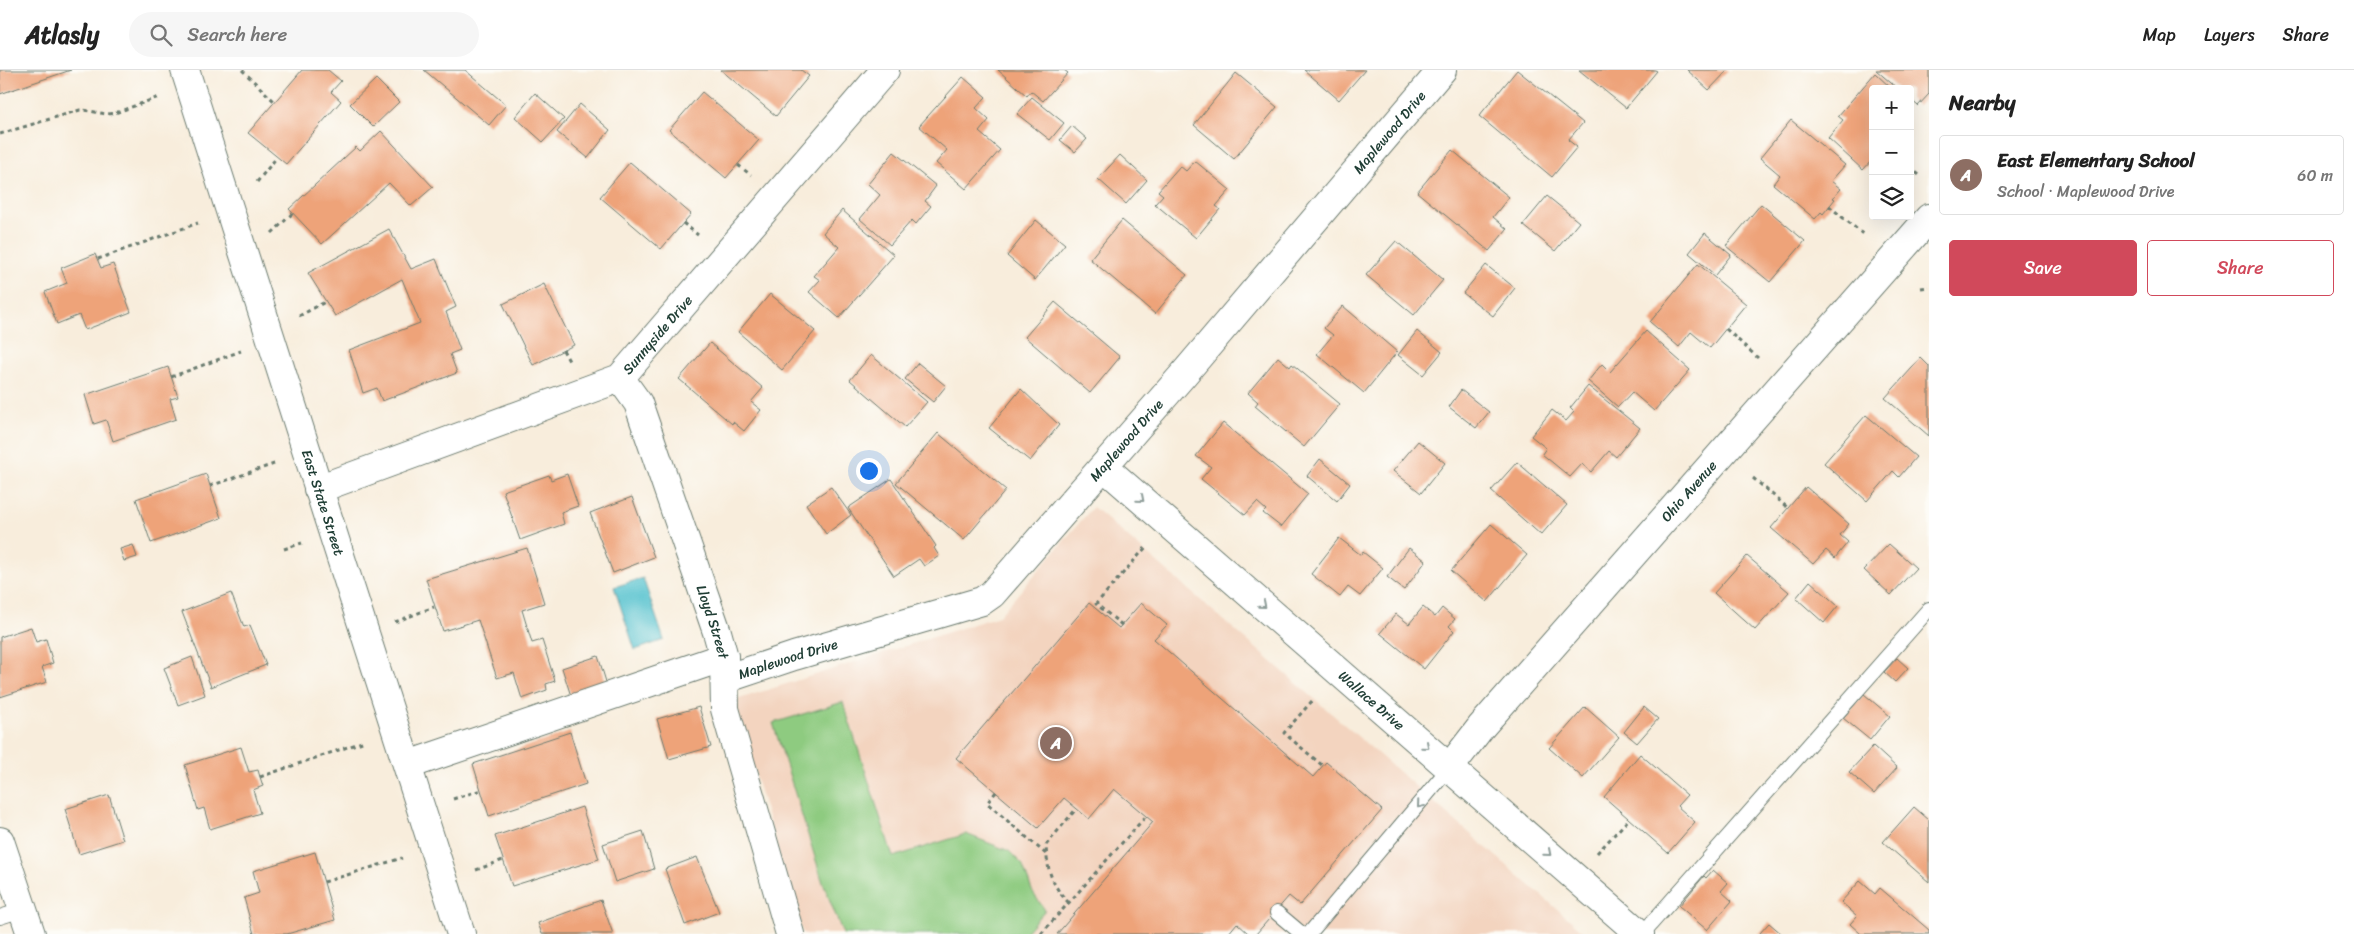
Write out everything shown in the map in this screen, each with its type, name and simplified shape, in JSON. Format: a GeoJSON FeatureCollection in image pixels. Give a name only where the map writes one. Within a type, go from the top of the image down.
{"type":"FeatureCollection","features":[{"type":"Feature","properties":{"kind":"street","name":"East State Street"},"geometry":{"type":"LineString","coordinates":[[185,70],[462,934]]}},
{"type":"Feature","properties":{"kind":"street","name":"Sunnyside Drive"},"geometry":{"type":"LineString","coordinates":[[318,489],[620,378],[885,70]]}},
{"type":"Feature","properties":{"kind":"street","name":"Maplewood Drive"},"geometry":{"type":"LineString","coordinates":[[408,765],[724,668],[794,656],[982,601],[1004,583],[1442,70]]}},
{"type":"Feature","properties":{"kind":"street","name":"Ohio Avenue"},"geometry":{"type":"LineString","coordinates":[[1450,767],[1469,740],[1929,218]]}},
{"type":"Feature","properties":{"kind":"street","name":"Lloyd Street"},"geometry":{"type":"LineString","coordinates":[[620,378],[638,403],[717,632],[724,668],[725,709],[790,934]]}},
{"type":"Feature","properties":{"kind":"street","name":"Wallace Drive"},"geometry":{"type":"LineString","coordinates":[[1104,467],[1641,934]]}},
{"type":"Feature","properties":{"kind":"street"},"geometry":{"type":"LineString","coordinates":[[0,841],[18,920]]}},
{"type":"Feature","properties":{"kind":"lane"},"geometry":{"type":"LineString","coordinates":[[1641,934],[1929,609]]}},
{"type":"Feature","properties":{"kind":"lane"},"geometry":{"type":"LineString","coordinates":[[1309,934],[1450,767]]}},
{"type":"Feature","properties":{"kind":"lane"},"geometry":{"type":"LineString","coordinates":[[1277,913],[1302,934]]}},
{"type":"Feature","properties":{"kind":"path"},"geometry":{"type":"LineString","coordinates":[[242,70],[275,102]]}},
{"type":"Feature","properties":{"kind":"path"},"geometry":{"type":"LineString","coordinates":[[0,134],[80,110],[90,110],[108,115],[161,96]]}},
{"type":"Feature","properties":{"kind":"path"},"geometry":{"type":"LineString","coordinates":[[252,187],[277,157]]}},
{"type":"Feature","properties":{"kind":"path"},"geometry":{"type":"LineString","coordinates":[[738,164],[754,178]]}},
{"type":"Feature","properties":{"kind":"path"},"geometry":{"type":"LineString","coordinates":[[1914,171],[1919,175]]}},
{"type":"Feature","properties":{"kind":"path"},"geometry":{"type":"LineString","coordinates":[[1829,206],[1865,236]]}},
{"type":"Feature","properties":{"kind":"path"},"geometry":{"type":"LineString","coordinates":[[268,236],[293,213]]}},
{"type":"Feature","properties":{"kind":"path"},"geometry":{"type":"LineString","coordinates":[[98,259],[203,222]]}},
{"type":"Feature","properties":{"kind":"path"},"geometry":{"type":"LineString","coordinates":[[683,223],[703,239]]}},
{"type":"Feature","properties":{"kind":"path"},"geometry":{"type":"LineString","coordinates":[[1921,288],[1929,287]]}},
{"type":"Feature","properties":{"kind":"path"},"geometry":{"type":"LineString","coordinates":[[294,319],[325,302]]}},
{"type":"Feature","properties":{"kind":"path"},"geometry":{"type":"LineString","coordinates":[[1726,329],[1758,358]]}},
{"type":"Feature","properties":{"kind":"path"},"geometry":{"type":"LineString","coordinates":[[171,376],[242,350]]}},
{"type":"Feature","properties":{"kind":"path"},"geometry":{"type":"LineString","coordinates":[[210,486],[277,463]]}},
{"type":"Feature","properties":{"kind":"path"},"geometry":{"type":"LineString","coordinates":[[1753,478],[1788,508]]}},
{"type":"Feature","properties":{"kind":"path"},"geometry":{"type":"LineString","coordinates":[[284,550],[302,543]]}},
{"type":"Feature","properties":{"kind":"path"},"geometry":{"type":"LineString","coordinates":[[1122,625],[1096,604],[1149,543]]}},
{"type":"Feature","properties":{"kind":"path"},"geometry":{"type":"LineString","coordinates":[[394,622],[434,607]]}},
{"type":"Feature","properties":{"kind":"path"},"geometry":{"type":"LineString","coordinates":[[1312,701],[1284,733],[1323,766]]}},
{"type":"Feature","properties":{"kind":"path"},"geometry":{"type":"LineString","coordinates":[[260,777],[365,741]]}},
{"type":"Feature","properties":{"kind":"path"},"geometry":{"type":"LineString","coordinates":[[450,800],[481,790]]}},
{"type":"Feature","properties":{"kind":"path"},"geometry":{"type":"LineString","coordinates":[[996,792],[987,803],[1047,855]]}},
{"type":"Feature","properties":{"kind":"path"},"geometry":{"type":"LineString","coordinates":[[1069,903],[1058,892],[1052,881],[1046,845],[1076,809]]}},
{"type":"Feature","properties":{"kind":"path"},"geometry":{"type":"LineString","coordinates":[[1041,934],[1146,816]]}},
{"type":"Feature","properties":{"kind":"path"},"geometry":{"type":"LineString","coordinates":[[1597,854],[1629,818]]}},
{"type":"Feature","properties":{"kind":"path"},"geometry":{"type":"LineString","coordinates":[[324,882],[402,858]]}},
{"type":"Feature","properties":{"kind":"path"},"geometry":{"type":"LineString","coordinates":[[472,870],[503,860]]}},
{"type":"Feature","properties":{"kind":"shaded area"},"geometry":{"type":"Polygon","coordinates":[[[1093,507],[1586,934],[803,934],[733,701],[999,616],[1093,507]]]}},
{"type":"Feature","properties":{"kind":"green space"},"geometry":{"type":"Polygon","coordinates":[[[843,702],[893,857],[966,834],[1009,851],[1022,864],[1033,893],[1045,910],[1024,934],[843,934],[823,883],[773,723],[843,702]]]}},
{"type":"Feature","properties":{"kind":"water"},"geometry":{"type":"Polygon","coordinates":[[[643,578],[664,640],[635,650],[614,587],[643,578]]]}},
{"type":"Feature","properties":{"kind":"building"},"geometry":{"type":"Polygon","coordinates":[[[0,70],[71,70],[0,94],[0,70]]]}},
{"type":"Feature","properties":{"kind":"building"},"geometry":{"type":"Polygon","coordinates":[[[302,70],[328,70],[341,81],[331,92],[341,101],[286,164],[248,133],[302,70]]]}},
{"type":"Feature","properties":{"kind":"building"},"geometry":{"type":"Polygon","coordinates":[[[424,70],[465,70],[506,105],[489,125],[424,70]]]}},
{"type":"Feature","properties":{"kind":"building"},"geometry":{"type":"Polygon","coordinates":[[[721,70],[801,70],[809,76],[776,116],[721,70]]]}},
{"type":"Feature","properties":{"kind":"building"},"geometry":{"type":"Polygon","coordinates":[[[998,70],[1064,70],[1068,73],[1043,101],[1031,91],[1027,96],[998,70]]]}},
{"type":"Feature","properties":{"kind":"building"},"geometry":{"type":"Polygon","coordinates":[[[1304,70],[1365,70],[1339,100],[1304,70]]]}},
{"type":"Feature","properties":{"kind":"building"},"geometry":{"type":"Polygon","coordinates":[[[1517,70],[1583,123],[1568,140],[1577,147],[1552,177],[1479,116],[1517,70]]]}},
{"type":"Feature","properties":{"kind":"building"},"geometry":{"type":"Polygon","coordinates":[[[1579,70],[1655,70],[1657,71],[1626,108],[1579,70]]]}},
{"type":"Feature","properties":{"kind":"building"},"geometry":{"type":"Polygon","coordinates":[[[1687,70],[1728,70],[1709,90],[1687,70]]]}},
{"type":"Feature","properties":{"kind":"building"},"geometry":{"type":"Polygon","coordinates":[[[1876,70],[1929,70],[1929,94],[1918,106],[1914,102],[1914,85],[1893,85],[1876,70]]]}},
{"type":"Feature","properties":{"kind":"building"},"geometry":{"type":"Polygon","coordinates":[[[1236,73],[1277,107],[1234,159],[1194,125],[1236,73]]]}},
{"type":"Feature","properties":{"kind":"building"},"geometry":{"type":"Polygon","coordinates":[[[1875,73],[1888,85],[1869,85],[1869,163],[1863,170],[1828,138],[1843,120],[1838,116],[1875,73]]]}},
{"type":"Feature","properties":{"kind":"building"},"geometry":{"type":"Polygon","coordinates":[[[963,77],[986,97],[976,108],[989,120],[979,132],[1000,150],[966,189],[936,163],[947,150],[919,126],[963,77]]]}},
{"type":"Feature","properties":{"kind":"building"},"geometry":{"type":"Polygon","coordinates":[[[376,79],[399,102],[373,127],[350,104],[376,79]]]}},
{"type":"Feature","properties":{"kind":"building"},"geometry":{"type":"Polygon","coordinates":[[[702,92],[759,140],[726,178],[669,130],[702,92]]]}},
{"type":"Feature","properties":{"kind":"building"},"geometry":{"type":"Polygon","coordinates":[[[535,93],[564,119],[543,142],[515,117],[535,93]]]}},
{"type":"Feature","properties":{"kind":"building"},"geometry":{"type":"Polygon","coordinates":[[[1032,97],[1064,123],[1050,140],[1017,114],[1032,97]]]}},
{"type":"Feature","properties":{"kind":"building"},"geometry":{"type":"Polygon","coordinates":[[[580,104],[610,130],[588,158],[557,132],[580,104]]]}},
{"type":"Feature","properties":{"kind":"building"},"geometry":{"type":"Polygon","coordinates":[[[1791,120],[1845,165],[1831,181],[1841,189],[1823,214],[1821,212],[1815,219],[1773,184],[1780,175],[1760,158],[1791,120]]]}},
{"type":"Feature","properties":{"kind":"building"},"geometry":{"type":"Polygon","coordinates":[[[1072,126],[1087,139],[1075,152],[1060,140],[1072,126]]]}},
{"type":"Feature","properties":{"kind":"building"},"geometry":{"type":"Polygon","coordinates":[[[381,131],[433,187],[411,206],[389,183],[322,244],[289,209],[356,147],[360,151],[381,131]]]}},
{"type":"Feature","properties":{"kind":"building"},"geometry":{"type":"Polygon","coordinates":[[[1452,150],[1509,197],[1493,217],[1507,229],[1489,251],[1417,192],[1452,150]]]}},
{"type":"Feature","properties":{"kind":"building"},"geometry":{"type":"Polygon","coordinates":[[[894,152],[936,186],[925,201],[931,206],[916,224],[912,220],[890,245],[860,219],[880,195],[868,184],[894,152]]]}},
{"type":"Feature","properties":{"kind":"building"},"geometry":{"type":"Polygon","coordinates":[[[1120,155],[1147,180],[1126,204],[1098,179],[1120,155]]]}},
{"type":"Feature","properties":{"kind":"building"},"geometry":{"type":"Polygon","coordinates":[[[1195,161],[1230,190],[1216,206],[1220,209],[1196,238],[1155,204],[1163,195],[1158,191],[1180,166],[1186,171],[1195,161]]]}},
{"type":"Feature","properties":{"kind":"building"},"geometry":{"type":"Polygon","coordinates":[[[630,162],[691,214],[661,249],[600,197],[630,162]]]}},
{"type":"Feature","properties":{"kind":"building"},"geometry":{"type":"Polygon","coordinates":[[[1547,196],[1579,222],[1555,251],[1523,225],[1547,196]]]}},
{"type":"Feature","properties":{"kind":"building"},"geometry":{"type":"Polygon","coordinates":[[[1761,204],[1805,241],[1770,282],[1726,246],[1761,204]]]}},
{"type":"Feature","properties":{"kind":"building"},"geometry":{"type":"Polygon","coordinates":[[[842,210],[894,255],[839,318],[809,292],[820,280],[814,276],[839,247],[823,233],[842,210]]]}},
{"type":"Feature","properties":{"kind":"building"},"geometry":{"type":"Polygon","coordinates":[[[1036,220],[1065,244],[1035,280],[1007,256],[1036,220]]]}},
{"type":"Feature","properties":{"kind":"building"},"geometry":{"type":"Polygon","coordinates":[[[1122,220],[1187,275],[1155,314],[1090,259],[1122,220]]]}},
{"type":"Feature","properties":{"kind":"building"},"geometry":{"type":"Polygon","coordinates":[[[389,229],[411,269],[436,259],[456,307],[446,312],[460,350],[450,354],[457,373],[382,401],[377,388],[363,393],[349,350],[420,323],[402,279],[335,316],[308,273],[389,229]]]}},
{"type":"Feature","properties":{"kind":"building"},"geometry":{"type":"Polygon","coordinates":[[[1705,233],[1731,255],[1715,275],[1689,253],[1705,233]]]}},
{"type":"Feature","properties":{"kind":"building"},"geometry":{"type":"Polygon","coordinates":[[[1396,241],[1443,280],[1414,315],[1366,275],[1396,241]]]}},
{"type":"Feature","properties":{"kind":"building"},"geometry":{"type":"Polygon","coordinates":[[[95,254],[101,268],[113,264],[131,312],[85,330],[79,315],[57,324],[45,292],[67,283],[61,268],[95,254]]]}},
{"type":"Feature","properties":{"kind":"building"},"geometry":{"type":"Polygon","coordinates":[[[1698,264],[1746,304],[1710,348],[1691,332],[1679,347],[1650,322],[1698,264]]]}},
{"type":"Feature","properties":{"kind":"building"},"geometry":{"type":"Polygon","coordinates":[[[1486,265],[1515,288],[1493,316],[1463,293],[1486,265]]]}},
{"type":"Feature","properties":{"kind":"building"},"geometry":{"type":"Polygon","coordinates":[[[544,284],[574,345],[533,365],[503,304],[544,284]]]}},
{"type":"Feature","properties":{"kind":"building"},"geometry":{"type":"Polygon","coordinates":[[[770,294],[815,331],[782,370],[738,332],[770,294]]]}},
{"type":"Feature","properties":{"kind":"building"},"geometry":{"type":"Polygon","coordinates":[[[1055,302],[1120,357],[1090,393],[1025,337],[1055,302]]]}},
{"type":"Feature","properties":{"kind":"building"},"geometry":{"type":"Polygon","coordinates":[[[1343,306],[1397,352],[1364,393],[1317,354],[1333,335],[1324,328],[1343,306]]]}},
{"type":"Feature","properties":{"kind":"building"},"geometry":{"type":"Polygon","coordinates":[[[1417,331],[1442,352],[1423,375],[1398,355],[1417,331]]]}},
{"type":"Feature","properties":{"kind":"building"},"geometry":{"type":"Polygon","coordinates":[[[1646,331],[1690,370],[1654,411],[1632,392],[1618,407],[1588,381],[1602,364],[1610,372],[1646,331]]]}},
{"type":"Feature","properties":{"kind":"building"},"geometry":{"type":"Polygon","coordinates":[[[710,343],[763,388],[751,402],[761,410],[744,431],[733,422],[732,424],[679,379],[710,343]]]}},
{"type":"Feature","properties":{"kind":"building"},"geometry":{"type":"Polygon","coordinates":[[[871,355],[927,402],[905,427],[850,380],[871,355]]]}},
{"type":"Feature","properties":{"kind":"building"},"geometry":{"type":"Polygon","coordinates":[[[1278,357],[1290,367],[1292,364],[1340,404],[1304,447],[1255,406],[1258,402],[1248,393],[1278,357]]]}},
{"type":"Feature","properties":{"kind":"building"},"geometry":{"type":"Polygon","coordinates":[[[1921,358],[1929,366],[1929,436],[1885,398],[1921,358]]]}},
{"type":"Feature","properties":{"kind":"building"},"geometry":{"type":"Polygon","coordinates":[[[918,363],[946,386],[933,402],[905,379],[918,363]]]}},
{"type":"Feature","properties":{"kind":"building"},"geometry":{"type":"Polygon","coordinates":[[[168,367],[178,397],[170,399],[176,419],[113,441],[106,420],[94,424],[85,395],[168,367]]]}},
{"type":"Feature","properties":{"kind":"building"},"geometry":{"type":"Polygon","coordinates":[[[1588,386],[1640,428],[1616,457],[1609,451],[1591,472],[1582,464],[1570,477],[1542,454],[1546,448],[1531,436],[1552,410],[1566,421],[1574,412],[1570,408],[1588,386]]]}},
{"type":"Feature","properties":{"kind":"building"},"geometry":{"type":"Polygon","coordinates":[[[1021,389],[1059,425],[1030,461],[989,428],[1021,389]]]}},
{"type":"Feature","properties":{"kind":"building"},"geometry":{"type":"Polygon","coordinates":[[[1461,390],[1489,412],[1476,428],[1449,407],[1461,390]]]}},
{"type":"Feature","properties":{"kind":"building"},"geometry":{"type":"Polygon","coordinates":[[[1866,415],[1916,457],[1899,477],[1893,471],[1867,501],[1824,463],[1866,415]]]}},
{"type":"Feature","properties":{"kind":"building"},"geometry":{"type":"Polygon","coordinates":[[[1223,423],[1308,494],[1281,527],[1263,513],[1266,510],[1257,502],[1245,515],[1201,479],[1211,467],[1196,456],[1223,423]]]}},
{"type":"Feature","properties":{"kind":"building"},"geometry":{"type":"Polygon","coordinates":[[[938,433],[1006,490],[964,540],[896,483],[938,433]]]}},
{"type":"Feature","properties":{"kind":"building"},"geometry":{"type":"Polygon","coordinates":[[[1418,441],[1445,463],[1421,493],[1393,471],[1418,441]]]}},
{"type":"Feature","properties":{"kind":"building"},"geometry":{"type":"Polygon","coordinates":[[[1320,459],[1350,484],[1337,501],[1307,476],[1320,459]]]}},
{"type":"Feature","properties":{"kind":"building"},"geometry":{"type":"Polygon","coordinates":[[[1517,462],[1567,505],[1541,535],[1491,491],[1517,462]]]}},
{"type":"Feature","properties":{"kind":"building"},"geometry":{"type":"Polygon","coordinates":[[[206,474],[221,518],[151,543],[136,499],[206,474]]]}},
{"type":"Feature","properties":{"kind":"building"},"geometry":{"type":"Polygon","coordinates":[[[567,474],[578,506],[561,512],[564,524],[520,540],[503,491],[549,475],[551,480],[567,474]]]}},
{"type":"Feature","properties":{"kind":"building"},"geometry":{"type":"Polygon","coordinates":[[[891,479],[936,546],[934,548],[939,556],[924,566],[919,559],[894,576],[848,508],[891,479]]]}},
{"type":"Feature","properties":{"kind":"building"},"geometry":{"type":"Polygon","coordinates":[[[831,487],[851,515],[826,534],[806,504],[831,487]]]}},
{"type":"Feature","properties":{"kind":"building"},"geometry":{"type":"Polygon","coordinates":[[[1806,487],[1849,524],[1840,535],[1848,542],[1835,558],[1826,550],[1813,564],[1771,528],[1806,487]]]}},
{"type":"Feature","properties":{"kind":"building"},"geometry":{"type":"Polygon","coordinates":[[[632,497],[654,557],[613,573],[590,513],[632,497]]]}},
{"type":"Feature","properties":{"kind":"building"},"geometry":{"type":"Polygon","coordinates":[[[1491,524],[1527,555],[1487,602],[1451,571],[1491,524]]]}},
{"type":"Feature","properties":{"kind":"building"},"geometry":{"type":"Polygon","coordinates":[[[1339,538],[1361,555],[1363,552],[1383,568],[1360,596],[1348,587],[1340,597],[1311,574],[1339,538]]]}},
{"type":"Feature","properties":{"kind":"building"},"geometry":{"type":"Polygon","coordinates":[[[1889,544],[1916,568],[1891,595],[1864,570],[1889,544]]]}},
{"type":"Feature","properties":{"kind":"building"},"geometry":{"type":"Polygon","coordinates":[[[133,545],[137,557],[124,561],[120,549],[133,545]]]}},
{"type":"Feature","properties":{"kind":"building"},"geometry":{"type":"Polygon","coordinates":[[[527,548],[544,603],[522,610],[532,643],[542,640],[555,681],[546,684],[547,690],[522,699],[514,673],[497,678],[478,620],[443,631],[426,579],[527,548]]]}},
{"type":"Feature","properties":{"kind":"building"},"geometry":{"type":"Polygon","coordinates":[[[1409,548],[1426,561],[1404,590],[1387,577],[1409,548]]]}},
{"type":"Feature","properties":{"kind":"building"},"geometry":{"type":"Polygon","coordinates":[[[1747,556],[1789,592],[1755,630],[1714,593],[1747,556]]]}},
{"type":"Feature","properties":{"kind":"building"},"geometry":{"type":"Polygon","coordinates":[[[1810,581],[1838,606],[1824,623],[1796,598],[1810,581]]]}},
{"type":"Feature","properties":{"kind":"building"},"geometry":{"type":"Polygon","coordinates":[[[231,593],[244,627],[250,625],[266,665],[211,687],[182,612],[231,593]]]}},
{"type":"Feature","properties":{"kind":"building"},"geometry":{"type":"Polygon","coordinates":[[[1089,603],[1119,628],[1141,603],[1167,625],[1154,639],[1313,777],[1326,762],[1382,810],[1300,905],[1289,896],[1256,934],[1249,934],[1237,923],[1228,934],[1057,934],[1153,822],[1114,789],[1089,819],[1064,798],[1038,828],[956,758],[1089,603]]]}},
{"type":"Feature","properties":{"kind":"building"},"geometry":{"type":"Polygon","coordinates":[[[1423,607],[1435,617],[1442,608],[1455,619],[1449,626],[1454,631],[1424,669],[1380,633],[1396,614],[1409,624],[1423,607]]]}},
{"type":"Feature","properties":{"kind":"building"},"geometry":{"type":"Polygon","coordinates":[[[31,627],[36,642],[46,639],[53,663],[42,667],[47,682],[0,697],[0,637],[31,627]]]}},
{"type":"Feature","properties":{"kind":"building"},"geometry":{"type":"Polygon","coordinates":[[[598,656],[607,685],[571,696],[562,668],[598,656]]]}},
{"type":"Feature","properties":{"kind":"building"},"geometry":{"type":"Polygon","coordinates":[[[192,657],[205,695],[178,705],[164,668],[192,657]]]}},
{"type":"Feature","properties":{"kind":"building"},"geometry":{"type":"Polygon","coordinates":[[[1897,658],[1908,668],[1895,682],[1884,672],[1897,658]]]}},
{"type":"Feature","properties":{"kind":"building"},"geometry":{"type":"Polygon","coordinates":[[[1864,694],[1890,716],[1870,740],[1843,718],[1864,694]]]}},
{"type":"Feature","properties":{"kind":"building"},"geometry":{"type":"Polygon","coordinates":[[[699,707],[711,747],[669,759],[657,719],[699,707]]]}},
{"type":"Feature","properties":{"kind":"building"},"geometry":{"type":"Polygon","coordinates":[[[1585,707],[1619,737],[1583,778],[1549,748],[1585,707]]]}},
{"type":"Feature","properties":{"kind":"building"},"geometry":{"type":"Polygon","coordinates":[[[1644,707],[1658,719],[1637,743],[1624,732],[1644,707]]]}},
{"type":"Feature","properties":{"kind":"building"},"geometry":{"type":"Polygon","coordinates":[[[570,732],[586,784],[489,816],[473,764],[570,732]]]}},
{"type":"Feature","properties":{"kind":"building"},"geometry":{"type":"Polygon","coordinates":[[[1873,746],[1897,768],[1874,794],[1849,772],[1873,746]]]}},
{"type":"Feature","properties":{"kind":"building"},"geometry":{"type":"Polygon","coordinates":[[[241,747],[249,772],[258,770],[263,786],[253,790],[260,813],[210,829],[204,808],[198,810],[185,765],[241,747]]]}},
{"type":"Feature","properties":{"kind":"building"},"geometry":{"type":"Polygon","coordinates":[[[1640,754],[1687,795],[1677,806],[1695,822],[1668,853],[1604,797],[1640,754]]]}},
{"type":"Feature","properties":{"kind":"building"},"geometry":{"type":"Polygon","coordinates":[[[109,795],[123,840],[79,854],[65,809],[109,795]]]}},
{"type":"Feature","properties":{"kind":"building"},"geometry":{"type":"Polygon","coordinates":[[[582,807],[599,859],[512,886],[495,836],[582,807]]]}},
{"type":"Feature","properties":{"kind":"building"},"geometry":{"type":"Polygon","coordinates":[[[1914,807],[1929,820],[1929,882],[1883,842],[1914,807]]]}},
{"type":"Feature","properties":{"kind":"building"},"geometry":{"type":"Polygon","coordinates":[[[643,831],[654,869],[615,882],[603,844],[643,831]]]}},
{"type":"Feature","properties":{"kind":"building"},"geometry":{"type":"Polygon","coordinates":[[[315,852],[335,920],[287,934],[254,934],[244,898],[259,893],[253,871],[315,852]]]}},
{"type":"Feature","properties":{"kind":"building"},"geometry":{"type":"Polygon","coordinates":[[[697,857],[719,912],[685,925],[665,869],[697,857]]]}},
{"type":"Feature","properties":{"kind":"building"},"geometry":{"type":"Polygon","coordinates":[[[1713,870],[1728,883],[1721,891],[1732,901],[1707,930],[1679,906],[1704,876],[1706,878],[1713,870]]]}},
{"type":"Feature","properties":{"kind":"building"},"geometry":{"type":"Polygon","coordinates":[[[1860,881],[1875,894],[1880,888],[1929,930],[1929,934],[1861,934],[1850,924],[1857,916],[1841,902],[1860,881]]]}},
{"type":"Feature","properties":{"kind":"building"},"geometry":{"type":"Polygon","coordinates":[[[601,900],[613,934],[542,934],[538,923],[601,900]]]}},
{"type":"Feature","properties":{"kind":"building"},"geometry":{"type":"Polygon","coordinates":[[[1769,923],[1782,934],[1759,934],[1769,923]]]}},
{"type":"Feature","properties":{"kind":"place","name":"East Elementary School"},"geometry":{"type":"Point","coordinates":[1056,743]}}]}
